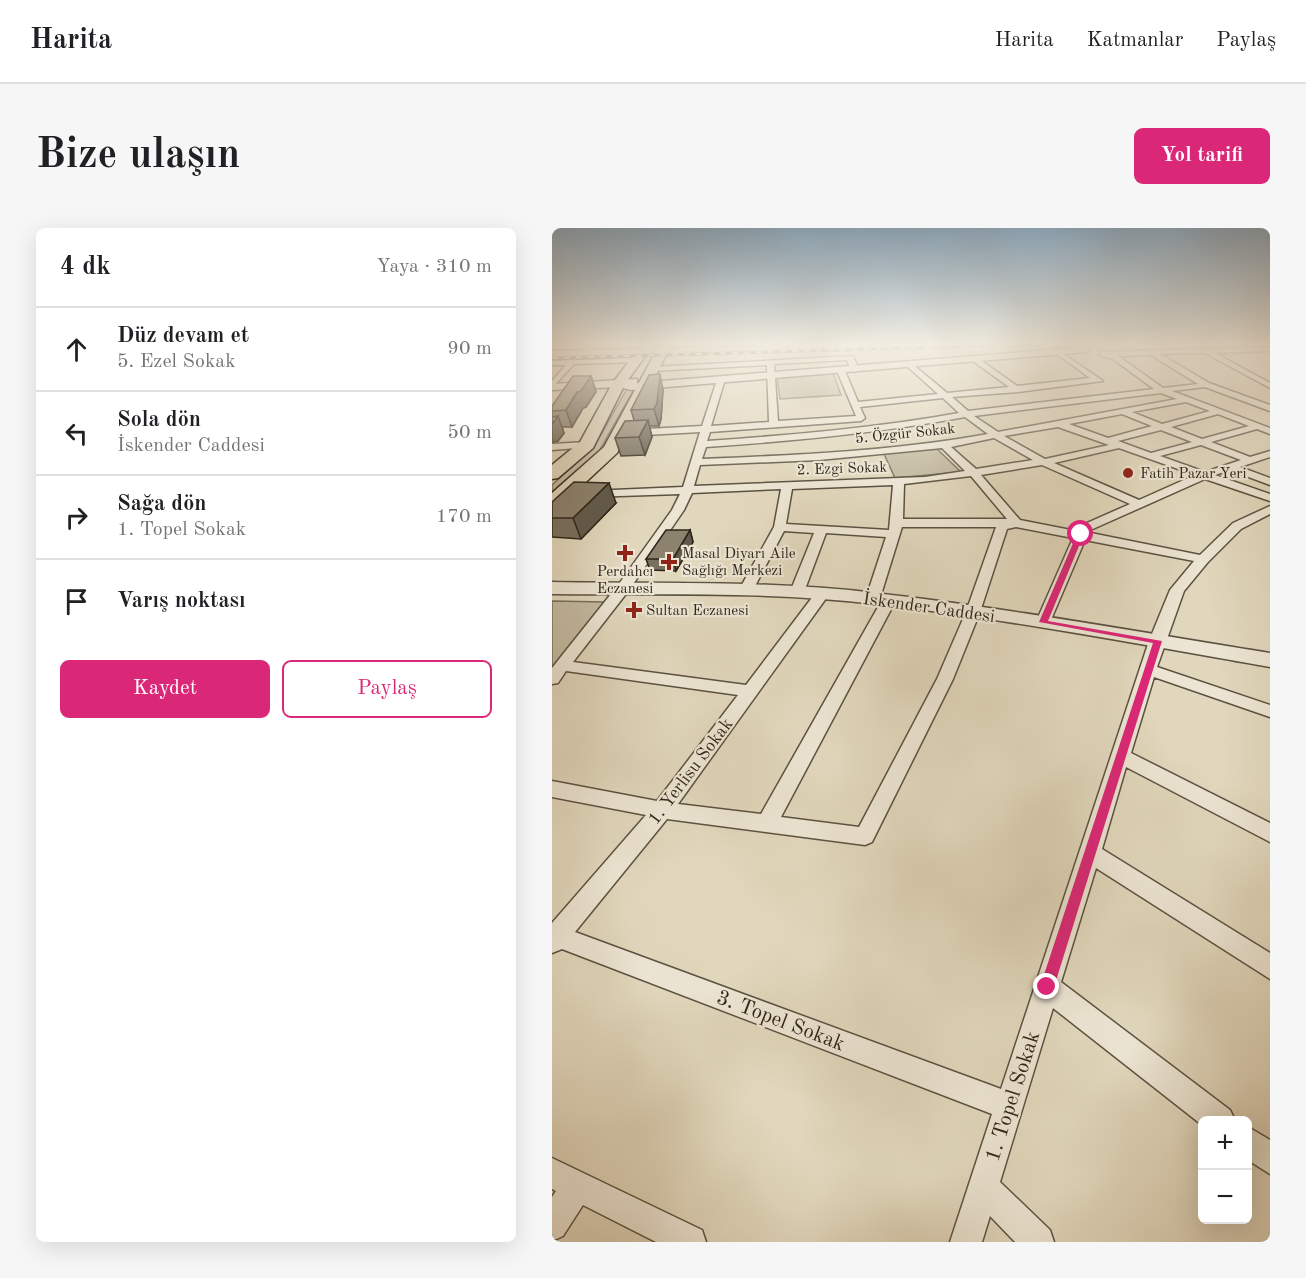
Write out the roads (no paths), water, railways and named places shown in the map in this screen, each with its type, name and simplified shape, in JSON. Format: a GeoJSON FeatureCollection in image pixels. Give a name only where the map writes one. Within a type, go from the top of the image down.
{"type":"FeatureCollection","features":[{"type":"Feature","properties":{"kind":"main road"},"geometry":{"type":"LineString","coordinates":[[552,474],[587,445],[615,391]]}},
{"type":"Feature","properties":{"kind":"main road"},"geometry":{"type":"LineString","coordinates":[[557,499],[610,450],[643,391]]}},
{"type":"Feature","properties":{"kind":"street"},"geometry":{"type":"LineString","coordinates":[[552,679],[624,587],[678,510],[688,489],[718,391]]}},
{"type":"Feature","properties":{"kind":"street"},"geometry":{"type":"LineString","coordinates":[[772,391],[774,425]]}},
{"type":"Feature","properties":{"kind":"street"},"geometry":{"type":"LineString","coordinates":[[849,391],[879,462]]}},
{"type":"Feature","properties":{"kind":"street"},"geometry":{"type":"LineString","coordinates":[[940,391],[966,414],[996,435],[1042,462],[1139,504]]}},
{"type":"Feature","properties":{"kind":"street"},"geometry":{"type":"LineString","coordinates":[[855,405],[985,391]]}},
{"type":"Feature","properties":{"kind":"street"},"geometry":{"type":"LineString","coordinates":[[1020,391],[1038,405]]}},
{"type":"Feature","properties":{"kind":"street"},"geometry":{"type":"LineString","coordinates":[[702,444],[871,441],[966,414],[1094,397],[1101,391]]}},
{"type":"Feature","properties":{"kind":"street"},"geometry":{"type":"LineString","coordinates":[[1164,391],[1265,429]]}},
{"type":"Feature","properties":{"kind":"street"},"geometry":{"type":"LineString","coordinates":[[1224,391],[1270,408]]}},
{"type":"Feature","properties":{"kind":"street"},"geometry":{"type":"LineString","coordinates":[[1094,397],[1123,412],[1249,460]]}},
{"type":"Feature","properties":{"kind":"street","name":"5. Özgür Sokak"},"geometry":{"type":"LineString","coordinates":[[697,462],[871,441],[944,445],[1185,400]]}},
{"type":"Feature","properties":{"kind":"street"},"geometry":{"type":"LineString","coordinates":[[1108,441],[1217,412]]}},
{"type":"Feature","properties":{"kind":"street"},"geometry":{"type":"LineString","coordinates":[[620,433],[774,425],[861,417]]}},
{"type":"Feature","properties":{"kind":"street"},"geometry":{"type":"LineString","coordinates":[[1058,423],[1270,498]]}},
{"type":"Feature","properties":{"kind":"street"},"geometry":{"type":"LineString","coordinates":[[1150,456],[1199,442],[1265,429]]}},
{"type":"Feature","properties":{"kind":"street"},"geometry":{"type":"LineString","coordinates":[[552,447],[587,445]]}},
{"type":"Feature","properties":{"kind":"street"},"geometry":{"type":"LineString","coordinates":[[944,445],[975,474],[1016,524]]}},
{"type":"Feature","properties":{"kind":"street","name":"2. Ezgi Sokak"},"geometry":{"type":"LineString","coordinates":[[557,499],[688,489],[975,474],[1121,445]]}},
{"type":"Feature","properties":{"kind":"street"},"geometry":{"type":"LineString","coordinates":[[1043,622],[1077,534],[1205,475],[1270,454]]}},
{"type":"Feature","properties":{"kind":"street"},"geometry":{"type":"LineString","coordinates":[[1230,467],[1270,482]]}},
{"type":"Feature","properties":{"kind":"street"},"geometry":{"type":"LineString","coordinates":[[767,823],[881,599],[896,529],[890,478]]}},
{"type":"Feature","properties":{"kind":"street"},"geometry":{"type":"LineString","coordinates":[[746,590],[780,527],[787,485]]}},
{"type":"Feature","properties":{"kind":"street","name":"1. Topel Sokak"},"geometry":{"type":"LineString","coordinates":[[966,1242],[1157,641],[1177,590],[1203,559],[1237,526],[1270,509]]}},
{"type":"Feature","properties":{"kind":"street"},"geometry":{"type":"LineString","coordinates":[[552,789],[662,810],[865,836],[945,679],[973,612],[1002,527],[1016,524]]}},
{"type":"Feature","properties":{"kind":"street"},"geometry":{"type":"LineString","coordinates":[[780,527],[821,530],[1016,524],[1203,559]]}},
{"type":"Feature","properties":{"kind":"street"},"geometry":{"type":"LineString","coordinates":[[797,592],[821,530]]}},
{"type":"Feature","properties":{"kind":"street"},"geometry":{"type":"LineString","coordinates":[[552,583],[585,587]]}},
{"type":"Feature","properties":{"kind":"street"},"geometry":{"type":"LineString","coordinates":[[552,588],[585,587]]}},
{"type":"Feature","properties":{"kind":"street","name":"İskender Caddesi"},"geometry":{"type":"LineString","coordinates":[[585,587],[797,592],[881,599],[1043,622],[1270,660]]}},
{"type":"Feature","properties":{"kind":"street","name":"1. Yerlisu Sokak"},"geometry":{"type":"LineString","coordinates":[[554,938],[662,810],[822,594]]}},
{"type":"Feature","properties":{"kind":"street"},"geometry":{"type":"LineString","coordinates":[[564,666],[749,691]]}},
{"type":"Feature","properties":{"kind":"street"},"geometry":{"type":"LineString","coordinates":[[1148,670],[1270,711]]}},
{"type":"Feature","properties":{"kind":"street"},"geometry":{"type":"LineString","coordinates":[[1121,756],[1270,833]]}},
{"type":"Feature","properties":{"kind":"street"},"geometry":{"type":"LineString","coordinates":[[1090,854],[1270,967]]}},
{"type":"Feature","properties":{"kind":"street","name":"3. Topel Sokak"},"geometry":{"type":"LineString","coordinates":[[554,938],[1009,1106]]}},
{"type":"Feature","properties":{"kind":"street"},"geometry":{"type":"LineString","coordinates":[[1047,987],[1215,1116]]}},
{"type":"Feature","properties":{"kind":"street"},"geometry":{"type":"LineString","coordinates":[[1252,1145],[1270,1159]]}},
{"type":"Feature","properties":{"kind":"street"},"geometry":{"type":"LineString","coordinates":[[552,1225],[565,1179],[690,1242]]}},
{"type":"Feature","properties":{"kind":"street"},"geometry":{"type":"LineString","coordinates":[[983,1187],[1038,1242]]}},
{"type":"Feature","properties":{"kind":"place","name":"Fatih Pazar Yeri"},"geometry":{"type":"Point","coordinates":[1128,473]}},
{"type":"Feature","properties":{"kind":"place","name":"Perdahcı Eczanesi"},"geometry":{"type":"Point","coordinates":[625,553]}},
{"type":"Feature","properties":{"kind":"place","name":"Masal Diyarı Aile Sağlığı Merkezi"},"geometry":{"type":"Point","coordinates":[669,562]}},
{"type":"Feature","properties":{"kind":"place","name":"Sultan Eczanesi"},"geometry":{"type":"Point","coordinates":[634,610]}}]}
